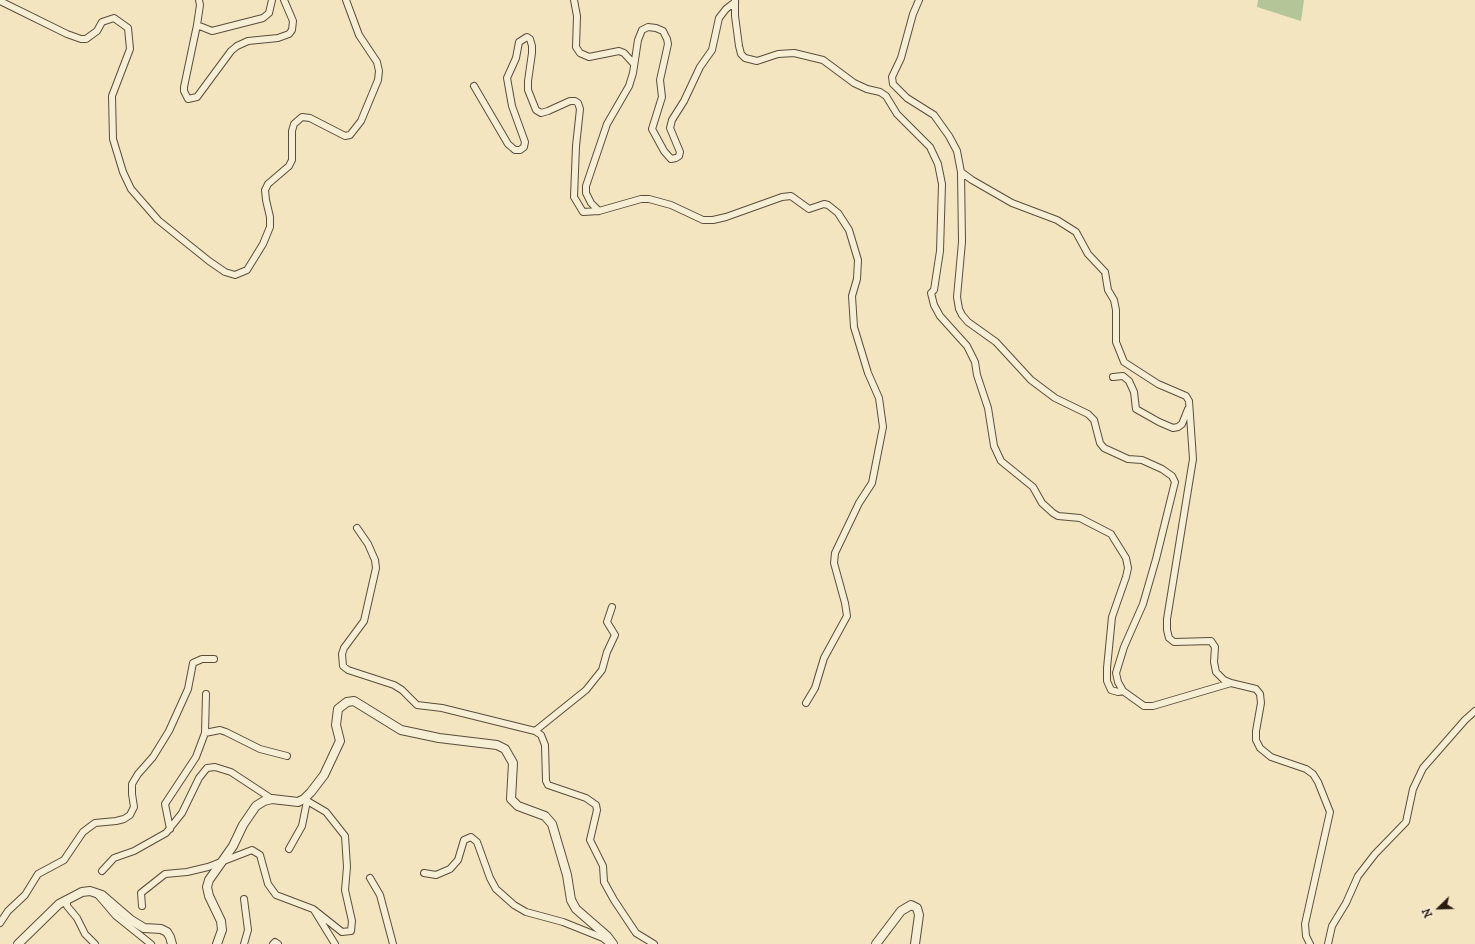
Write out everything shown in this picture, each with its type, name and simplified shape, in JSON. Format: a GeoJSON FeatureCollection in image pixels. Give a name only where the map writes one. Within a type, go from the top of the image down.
{"type":"FeatureCollection","features":[{"type":"Feature","properties":{"kind":"street"},"geometry":{"type":"LineString","coordinates":[[199,0],[200,5],[197,25],[184,87],[184,91],[188,99],[197,97],[231,51],[237,46],[248,40],[278,38],[289,34],[292,30],[293,21],[284,0]]}},
{"type":"Feature","properties":{"kind":"street"},"geometry":{"type":"LineString","coordinates":[[197,25],[212,31],[263,18],[269,13],[272,0]]}},
{"type":"Feature","properties":{"kind":"street"},"geometry":{"type":"LineString","coordinates":[[0,1],[67,34],[81,39],[86,39],[97,31],[102,22],[114,18],[128,28],[130,49],[112,96],[113,139],[123,172],[131,189],[158,220],[209,261],[225,272],[235,275],[247,270],[263,244],[270,227],[270,217],[265,190],[268,184],[289,166],[292,160],[292,131],[294,124],[302,117],[310,118],[345,136],[350,135],[361,121],[378,80],[379,71],[377,62],[359,35],[346,0]]}},
{"type":"Feature","properties":{"kind":"street"},"geometry":{"type":"LineString","coordinates":[[574,0],[577,16],[576,47],[580,53],[589,57],[619,52],[624,53],[634,64]]}},
{"type":"Feature","properties":{"kind":"street"},"geometry":{"type":"LineString","coordinates":[[919,0],[913,14],[902,56],[893,72],[892,80],[896,88],[903,94],[934,115],[949,136],[957,151],[962,172],[962,242],[957,297],[958,309],[968,322],[996,342],[1031,380],[1055,398],[1088,414],[1094,420],[1100,443],[1104,448],[1128,459],[1142,460],[1162,469],[1172,476],[1175,482],[1158,552],[1143,604],[1124,647],[1116,673],[1118,682],[1123,691],[1144,706],[1153,706],[1231,683]]}},
{"type":"Feature","properties":{"kind":"street"},"geometry":{"type":"LineString","coordinates":[[599,212],[591,203],[586,193],[586,186],[607,124],[629,86],[638,40],[642,30],[648,27],[663,31],[668,44],[660,80],[662,97],[652,129],[664,151],[671,158],[676,158],[680,152],[670,128],[672,120],[684,101],[700,67],[712,50],[719,18],[735,1]]}},
{"type":"Feature","properties":{"kind":"street"},"geometry":{"type":"LineString","coordinates":[[735,1],[739,46],[741,54],[745,58],[757,61],[778,54],[794,53],[823,60],[854,83],[867,89],[880,92],[886,96],[897,114],[930,147],[938,164],[942,184],[940,251],[934,290],[931,293],[934,305],[940,316],[967,346],[975,362],[977,375],[988,408],[994,446],[1001,460],[1033,486],[1042,503],[1053,513],[1080,518],[1111,534],[1126,558],[1128,568],[1126,577],[1112,616],[1107,668],[1107,681],[1111,690],[1118,692],[1123,691]]}},
{"type":"Feature","properties":{"kind":"street"},"geometry":{"type":"LineString","coordinates":[[474,86],[508,144],[515,150],[520,150],[524,147],[525,142],[512,106],[507,78],[516,58],[519,42],[527,38],[530,39],[532,53],[528,81],[532,105],[541,113],[570,101],[575,101],[580,109],[576,146],[574,197],[583,212],[599,212],[641,199],[649,199],[671,205],[703,220],[712,220],[726,218],[782,197],[791,196],[809,209],[824,204],[828,205],[838,213],[849,230],[858,260],[857,279],[851,303],[854,328],[868,374],[879,398],[883,427],[872,482],[859,503],[835,553],[834,563],[847,616],[824,658],[815,688],[806,703]]}},
{"type":"Feature","properties":{"kind":"street"},"geometry":{"type":"LineString","coordinates":[[962,172],[994,194],[1029,210],[1057,220],[1076,232],[1088,254],[1105,272],[1108,290],[1115,305],[1116,342],[1122,359],[1127,365],[1158,384],[1186,396],[1189,401],[1182,424],[1173,428],[1136,409],[1134,392],[1129,381],[1123,376],[1113,377]]}},
{"type":"Feature","properties":{"kind":"street"},"geometry":{"type":"LineString","coordinates":[[1188,408],[1194,458],[1167,619],[1167,630],[1169,638],[1174,642],[1211,641],[1215,647],[1214,662],[1216,672],[1224,680],[1256,689],[1260,694],[1261,703],[1256,731],[1256,740],[1260,748],[1271,757],[1301,767],[1313,774],[1318,782],[1330,812],[1305,924],[1306,936],[1310,944]]}},
{"type":"Feature","properties":{"kind":"street"},"geometry":{"type":"LineString","coordinates":[[357,528],[368,544],[376,568],[364,621],[344,648],[342,654],[345,669],[394,685],[402,690],[417,705],[442,708],[535,731],[541,735],[546,745],[546,781],[548,785],[586,798],[596,805],[590,840],[600,859],[607,889],[636,933],[654,944]]}},
{"type":"Feature","properties":{"kind":"street"},"geometry":{"type":"LineString","coordinates":[[535,731],[586,690],[602,670],[607,652],[615,635],[607,622],[612,607]]}},
{"type":"Feature","properties":{"kind":"street"},"geometry":{"type":"LineString","coordinates":[[0,923],[8,911],[25,895],[38,874],[64,860],[78,838],[89,827],[101,822],[124,819],[130,815],[134,807],[132,784],[138,774],[153,757],[169,731],[188,689],[193,663],[202,659],[214,659]]}},
{"type":"Feature","properties":{"kind":"street"},"geometry":{"type":"LineString","coordinates":[[170,829],[165,804],[196,757],[205,733],[206,694]]}},
{"type":"Feature","properties":{"kind":"street"},"geometry":{"type":"LineString","coordinates":[[289,849],[302,826],[306,800],[324,775],[340,741],[336,725],[338,709],[347,702],[354,701],[401,730],[439,738],[497,746],[505,749],[513,763],[511,799],[518,806],[545,816],[552,824],[567,875],[571,900],[576,909],[607,936],[612,944]]}},
{"type":"Feature","properties":{"kind":"street"},"geometry":{"type":"LineString","coordinates":[[1328,944],[1332,926],[1346,903],[1358,876],[1375,854],[1406,822],[1413,789],[1423,768],[1465,720],[1475,711]]}},
{"type":"Feature","properties":{"kind":"street"},"geometry":{"type":"LineString","coordinates":[[205,733],[220,730],[260,749],[287,756]]}},
{"type":"Feature","properties":{"kind":"street"},"geometry":{"type":"LineString","coordinates":[[102,870],[114,858],[145,846],[160,838],[170,829],[182,813],[204,771],[211,767],[231,772],[272,799]]}},
{"type":"Feature","properties":{"kind":"street"},"geometry":{"type":"LineString","coordinates":[[142,906],[141,893],[166,874],[187,872],[223,862],[248,851],[256,851],[264,864],[268,884],[276,895],[313,909],[342,932],[351,931],[352,921],[345,890],[347,867],[345,836],[326,812],[306,800],[298,802],[272,799],[264,801],[256,806],[223,862],[209,880],[207,887],[209,896],[221,921],[222,930],[217,944]]}},
{"type":"Feature","properties":{"kind":"street"},"geometry":{"type":"LineString","coordinates":[[424,873],[436,875],[450,869],[458,860],[464,840],[471,837],[477,842],[490,878],[496,889],[514,905],[526,912],[552,918],[603,938],[612,944]]}},
{"type":"Feature","properties":{"kind":"street"},"geometry":{"type":"LineString","coordinates":[[370,878],[380,895],[389,923],[393,944]]}},
{"type":"Feature","properties":{"kind":"street"},"geometry":{"type":"LineString","coordinates":[[94,891],[116,916],[151,944]]}},
{"type":"Feature","properties":{"kind":"street"},"geometry":{"type":"LineString","coordinates":[[18,944],[43,922],[53,909],[82,892],[94,891],[102,895],[144,928],[161,929],[167,932],[172,944]]}},
{"type":"Feature","properties":{"kind":"street"},"geometry":{"type":"LineString","coordinates":[[244,899],[248,930],[244,944]]}},
{"type":"Feature","properties":{"kind":"street"},"geometry":{"type":"LineString","coordinates":[[66,900],[67,906],[77,918],[85,934],[94,944]]}},
{"type":"Feature","properties":{"kind":"street"},"geometry":{"type":"LineString","coordinates":[[876,944],[901,912],[911,905],[917,908],[919,915],[915,944]]}},
{"type":"Feature","properties":{"kind":"street"},"geometry":{"type":"LineString","coordinates":[[313,909],[335,944]]}},
{"type":"Feature","properties":{"kind":"street"},"geometry":{"type":"LineString","coordinates":[[273,944],[276,942],[278,944]]}},
{"type":"Feature","properties":{"kind":"green space"},"geometry":{"type":"Polygon","coordinates":[[[1258,0],[1304,0],[1301,21],[1257,7],[1258,0]]]}}]}
